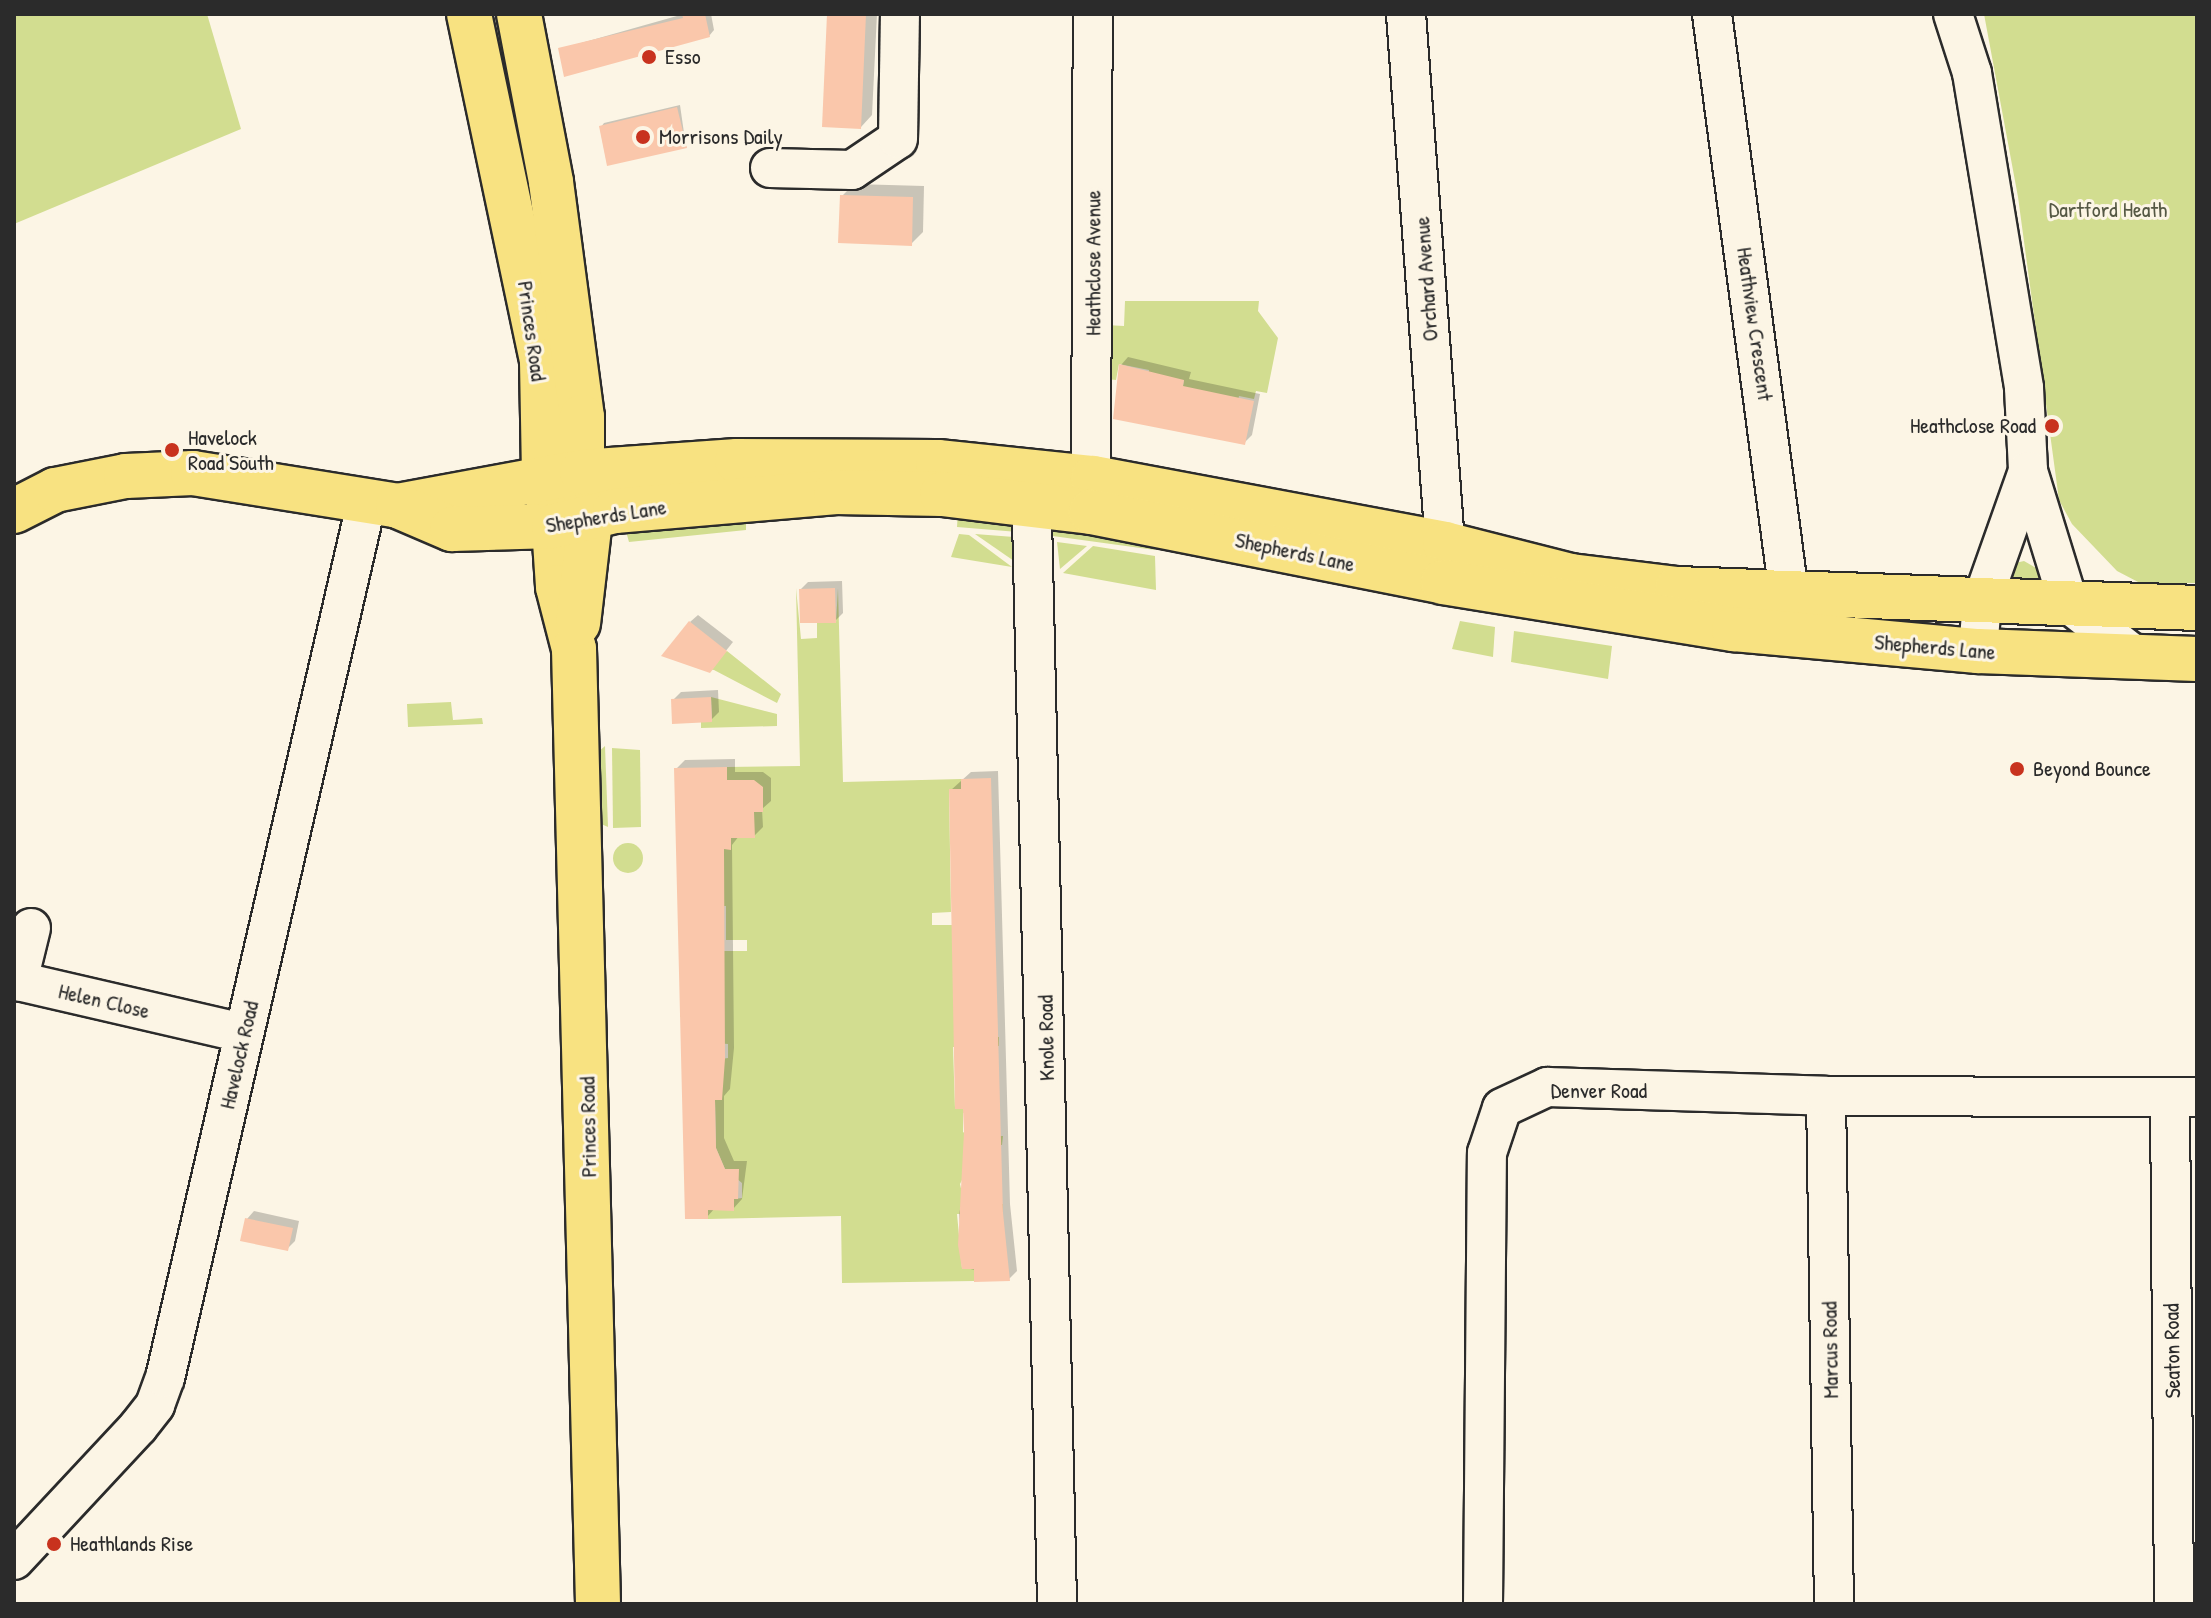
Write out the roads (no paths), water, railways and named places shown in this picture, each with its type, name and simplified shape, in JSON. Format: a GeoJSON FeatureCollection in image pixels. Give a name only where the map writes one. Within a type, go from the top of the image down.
{"type":"FeatureCollection","features":[{"type":"Feature","properties":{"kind":"main road","name":"Princes Road"},"geometry":{"type":"LineString","coordinates":[[469,14],[542,361],[572,523],[558,587],[574,649],[598,1604]]}},
{"type":"Feature","properties":{"kind":"main road","name":"Princes Road"},"geometry":{"type":"LineString","coordinates":[[519,14],[551,182],[582,417],[563,476]]}},
{"type":"Feature","properties":{"kind":"main road","name":"Shepherds Lane"},"geometry":{"type":"LineString","coordinates":[[382,503],[563,476],[849,459],[1031,488],[1445,544],[1571,576],[1677,589],[1978,651],[2197,659]]}},
{"type":"Feature","properties":{"kind":"main road","name":"Shepherds Lane"},"geometry":{"type":"LineString","coordinates":[[14,511],[55,490],[126,476],[193,473],[382,503],[452,529],[572,523],[615,511],[836,492],[942,494],[1031,488]]}},
{"type":"Feature","properties":{"kind":"main road","name":"Shepherds Lane"},"geometry":{"type":"LineString","coordinates":[[1092,495],[1583,607],[1793,615],[1982,601],[2197,608]]}},
{"type":"Feature","properties":{"kind":"street"},"geometry":{"type":"LineString","coordinates":[[770,168],[852,170],[898,139],[900,14]]}},
{"type":"Feature","properties":{"kind":"street","name":"Heathclose Avenue"},"geometry":{"type":"LineString","coordinates":[[1092,495],[1093,14]]}},
{"type":"Feature","properties":{"kind":"street","name":"Orchard Avenue"},"geometry":{"type":"LineString","coordinates":[[1406,14],[1445,544]]}},
{"type":"Feature","properties":{"kind":"street","name":"Heathview Crescent"},"geometry":{"type":"LineString","coordinates":[[1712,14],[1793,615]]}},
{"type":"Feature","properties":{"kind":"street"},"geometry":{"type":"LineString","coordinates":[[1953,14],[1972,73],[2024,388],[2028,471],[2069,604],[2138,658]]}},
{"type":"Feature","properties":{"kind":"street"},"geometry":{"type":"LineString","coordinates":[[1978,651],[1982,601],[2028,471]]}},
{"type":"Feature","properties":{"kind":"street","name":"Knole Road"},"geometry":{"type":"LineString","coordinates":[[1031,488],[1033,595],[1038,631],[1057,1604]]}},
{"type":"Feature","properties":{"kind":"street","name":"Havelock Road"},"geometry":{"type":"LineString","coordinates":[[14,1560],[155,1405],[244,1033],[382,503]]}},
{"type":"Feature","properties":{"kind":"street","name":"Helen Close"},"geometry":{"type":"LineString","coordinates":[[31,928],[18,981],[244,1033]]}},
{"type":"Feature","properties":{"kind":"street","name":"Denver Road"},"geometry":{"type":"LineString","coordinates":[[1483,1604],[1487,1153],[1502,1108],[1547,1087],[1826,1096],[2183,1097]]}},
{"type":"Feature","properties":{"kind":"street","name":"Marcus Road"},"geometry":{"type":"LineString","coordinates":[[1826,1096],[1834,1604]]}},
{"type":"Feature","properties":{"kind":"street","name":"Seaton Road"},"geometry":{"type":"LineString","coordinates":[[2174,1604],[2183,1097]]}},
{"type":"Feature","properties":{"kind":"place","name":"Esso"},"geometry":{"type":"Point","coordinates":[649,57]}},
{"type":"Feature","properties":{"kind":"place","name":"Morrisons Daily"},"geometry":{"type":"Point","coordinates":[643,137]}},
{"type":"Feature","properties":{"kind":"place","name":"Heathclose Road"},"geometry":{"type":"Point","coordinates":[2052,426]}},
{"type":"Feature","properties":{"kind":"place","name":"Havelock Road South"},"geometry":{"type":"Point","coordinates":[172,450]}},
{"type":"Feature","properties":{"kind":"place","name":"Beyond Bounce"},"geometry":{"type":"Point","coordinates":[2017,769]}},
{"type":"Feature","properties":{"kind":"place","name":"Heathlands Rise"},"geometry":{"type":"Point","coordinates":[54,1544]}},
{"type":"Feature","properties":{"kind":"park label","name":"Dartford Heath"},"geometry":{"type":"Point","coordinates":[2108,210]}}]}
